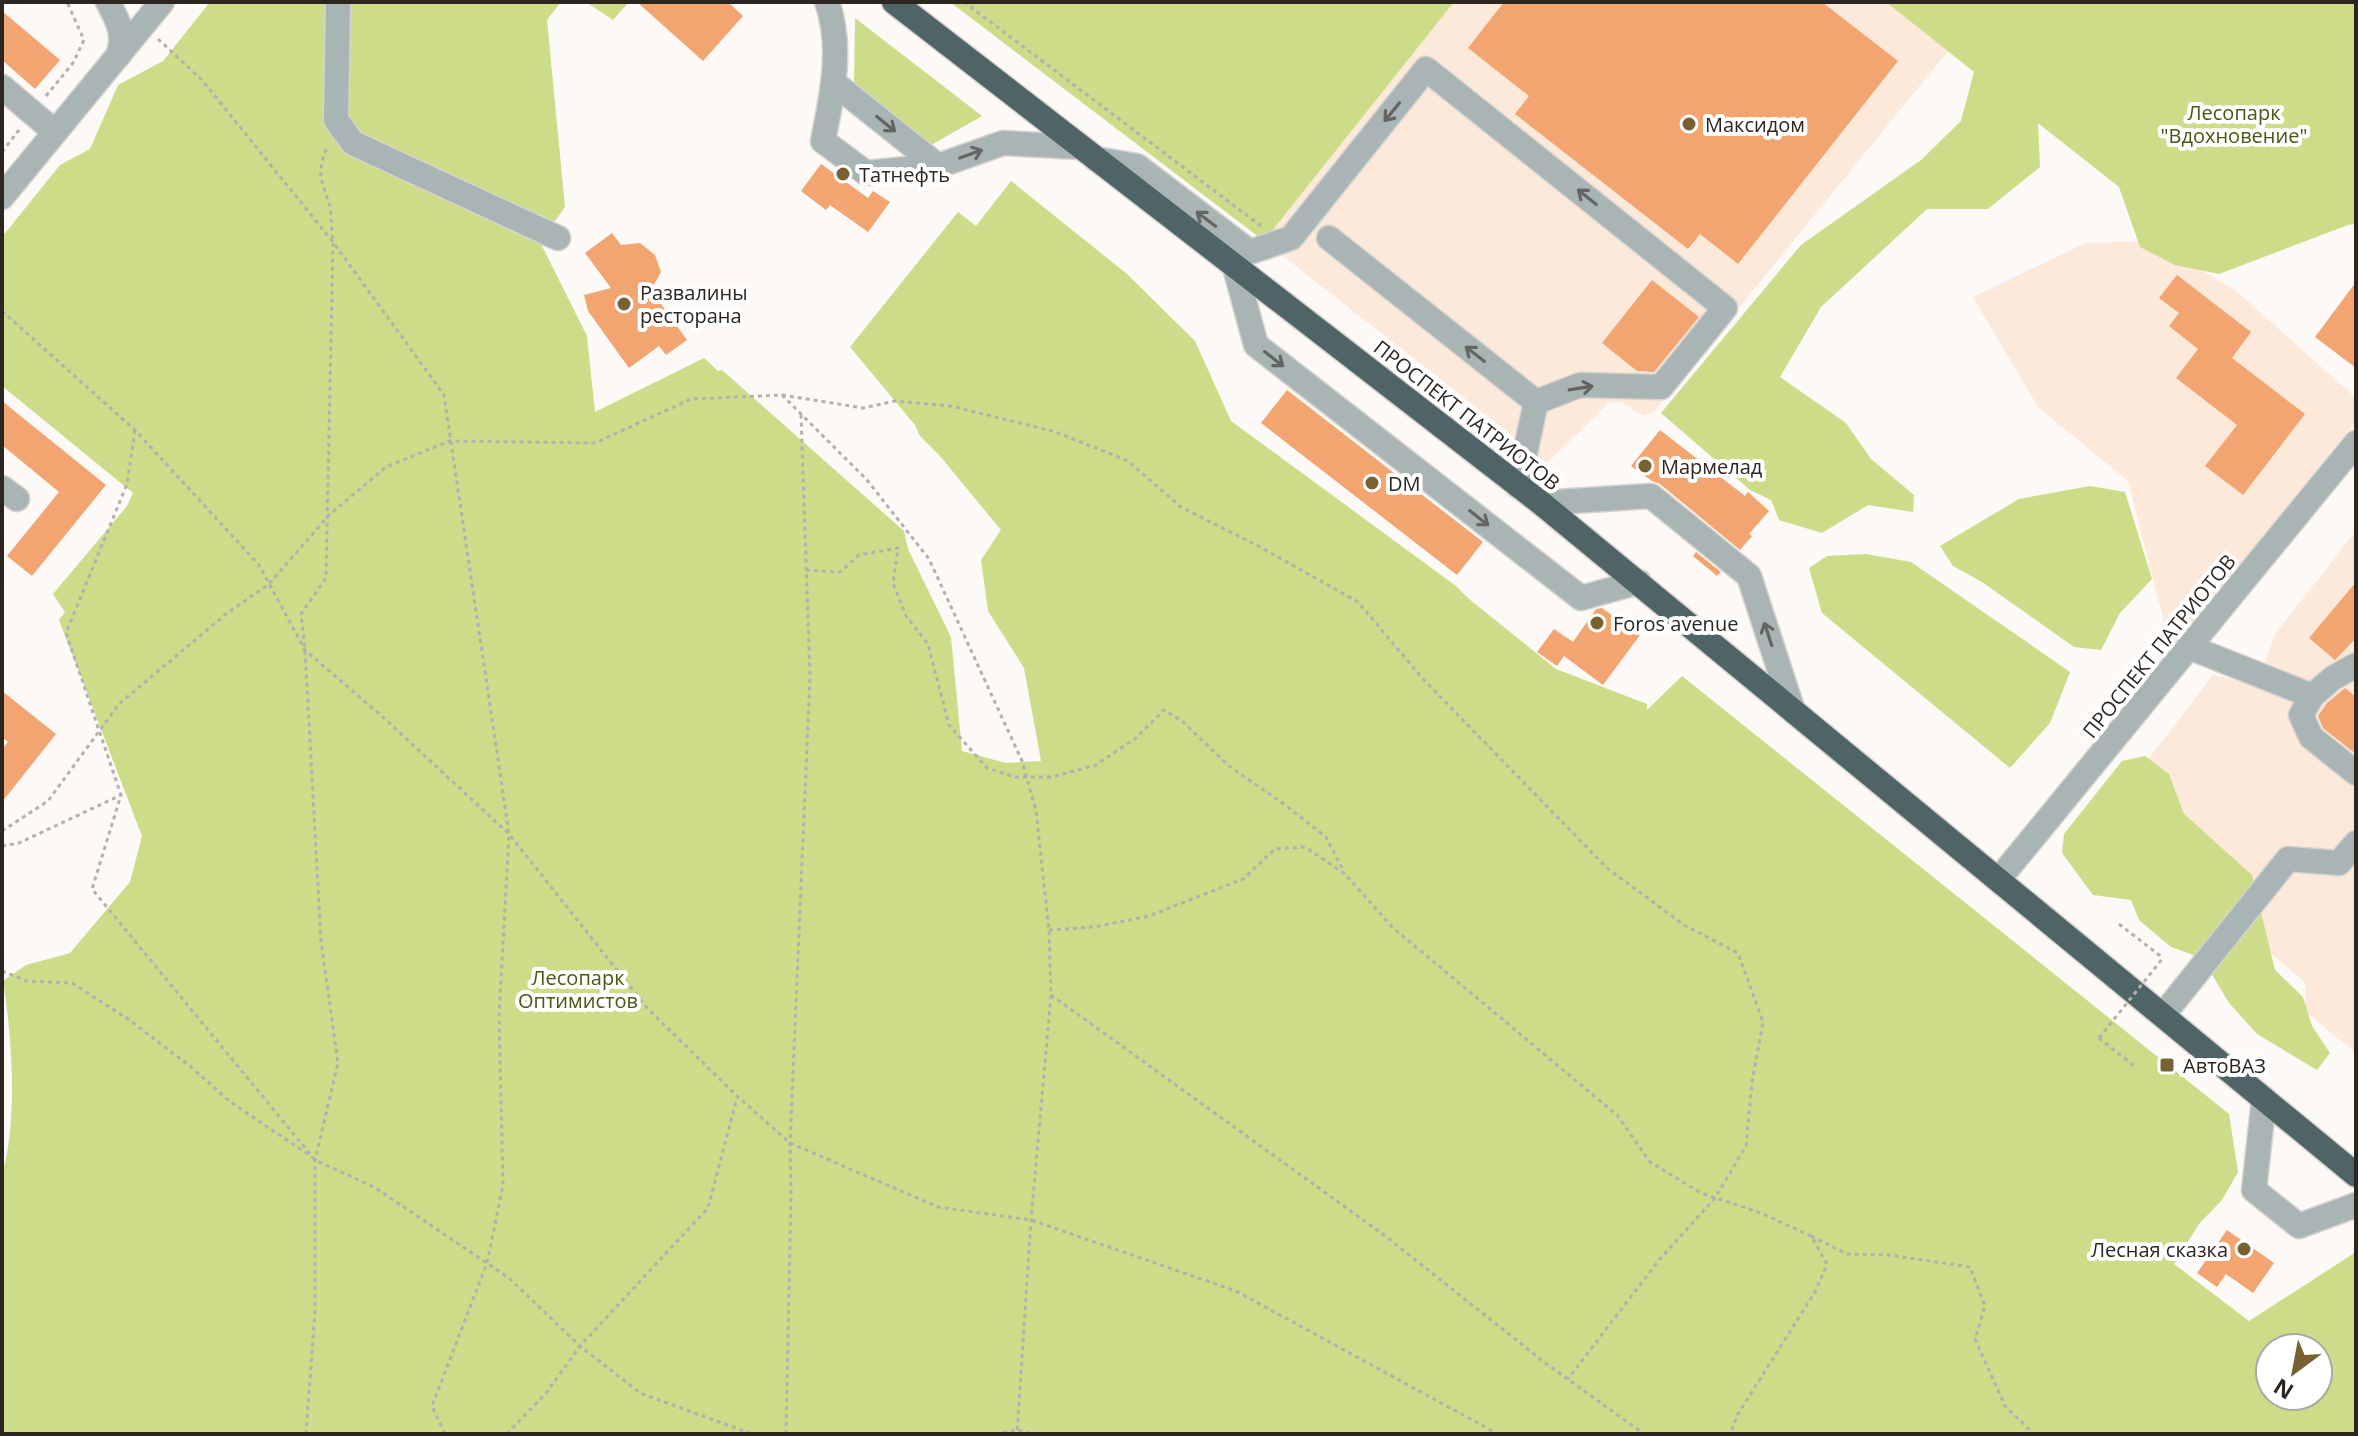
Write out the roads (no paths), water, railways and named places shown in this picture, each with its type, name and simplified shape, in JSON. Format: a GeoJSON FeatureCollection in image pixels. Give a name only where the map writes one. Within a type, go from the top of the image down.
{"type":"FeatureCollection","features":[{"type":"Feature","properties":{"kind":"highway","name":"ПРОСПЕКТ ПАТРИОТОВ"},"geometry":{"type":"LineString","coordinates":[[894,2],[1541,503],[2356,1175]]}},
{"type":"Feature","properties":{"kind":"street"},"geometry":{"type":"LineString","coordinates":[[2,197],[162,2]]}},
{"type":"Feature","properties":{"kind":"street"},"geometry":{"type":"LineString","coordinates":[[338,2],[336,120],[353,143],[558,238]]}},
{"type":"Feature","properties":{"kind":"street"},"geometry":{"type":"LineString","coordinates":[[827,2],[834,23],[834,83],[823,141],[866,173],[938,166],[1003,143],[1088,153],[1137,166],[1250,252],[1291,238],[1426,69],[1725,308],[1661,387],[1580,385],[1536,402]]}},
{"type":"Feature","properties":{"kind":"street"},"geometry":{"type":"LineString","coordinates":[[112,10],[130,25],[143,26]]}},
{"type":"Feature","properties":{"kind":"street"},"geometry":{"type":"LineString","coordinates":[[112,10],[122,44],[117,58]]}},
{"type":"Feature","properties":{"kind":"street"},"geometry":{"type":"LineString","coordinates":[[834,83],[938,166]]}},
{"type":"Feature","properties":{"kind":"street"},"geometry":{"type":"LineString","coordinates":[[2,87],[55,132]]}},
{"type":"Feature","properties":{"kind":"street"},"geometry":{"type":"LineString","coordinates":[[1329,238],[1536,402]]}},
{"type":"Feature","properties":{"kind":"street"},"geometry":{"type":"LineString","coordinates":[[1234,264],[1256,345],[1581,598],[1639,582]]}},
{"type":"Feature","properties":{"kind":"street"},"geometry":{"type":"LineString","coordinates":[[1518,486],[1536,402]]}},
{"type":"Feature","properties":{"kind":"street","name":"ПРОСПЕКТ ПАТРИОТОВ"},"geometry":{"type":"LineString","coordinates":[[1999,879],[2356,443]]}},
{"type":"Feature","properties":{"kind":"street"},"geometry":{"type":"LineString","coordinates":[[1541,503],[1651,496],[1688,526],[1749,576],[1792,708]]}},
{"type":"Feature","properties":{"kind":"street"},"geometry":{"type":"LineString","coordinates":[[2189,647],[2312,696]]}},
{"type":"Feature","properties":{"kind":"street"},"geometry":{"type":"LineString","coordinates":[[2356,665],[2333,678],[2312,696],[2301,715],[2311,737],[2356,773]]}},
{"type":"Feature","properties":{"kind":"street"},"geometry":{"type":"LineString","coordinates":[[2163,1015],[2288,859],[2339,863],[2356,843]]}},
{"type":"Feature","properties":{"kind":"street"},"geometry":{"type":"LineString","coordinates":[[2264,1099],[2254,1190],[2299,1226],[2356,1205]]}},
{"type":"Feature","properties":{"kind":"place","name":"Максидом"},"geometry":{"type":"Point","coordinates":[1689,124]}},
{"type":"Feature","properties":{"kind":"place","name":"Татнефть"},"geometry":{"type":"Point","coordinates":[843,174]}},
{"type":"Feature","properties":{"kind":"place","name":"Развалины ресторана"},"geometry":{"type":"Point","coordinates":[624,304]}},
{"type":"Feature","properties":{"kind":"place","name":"Мармелад"},"geometry":{"type":"Point","coordinates":[1645,466]}},
{"type":"Feature","properties":{"kind":"place","name":"DM"},"geometry":{"type":"Point","coordinates":[1372,483]}},
{"type":"Feature","properties":{"kind":"place","name":"Foros avenue"},"geometry":{"type":"Point","coordinates":[1597,623]}},
{"type":"Feature","properties":{"kind":"place","name":"АвтоВАЗ"},"geometry":{"type":"Point","coordinates":[2167,1065]}},
{"type":"Feature","properties":{"kind":"place","name":"Лесная сказка"},"geometry":{"type":"Point","coordinates":[2244,1249]}},
{"type":"Feature","properties":{"kind":"park label","name":"Лесопарк \"Вдохновение\""},"geometry":{"type":"Point","coordinates":[2234,124]}},
{"type":"Feature","properties":{"kind":"park label","name":"Лесопарк Оптимистов"},"geometry":{"type":"Point","coordinates":[578,988]}}]}
